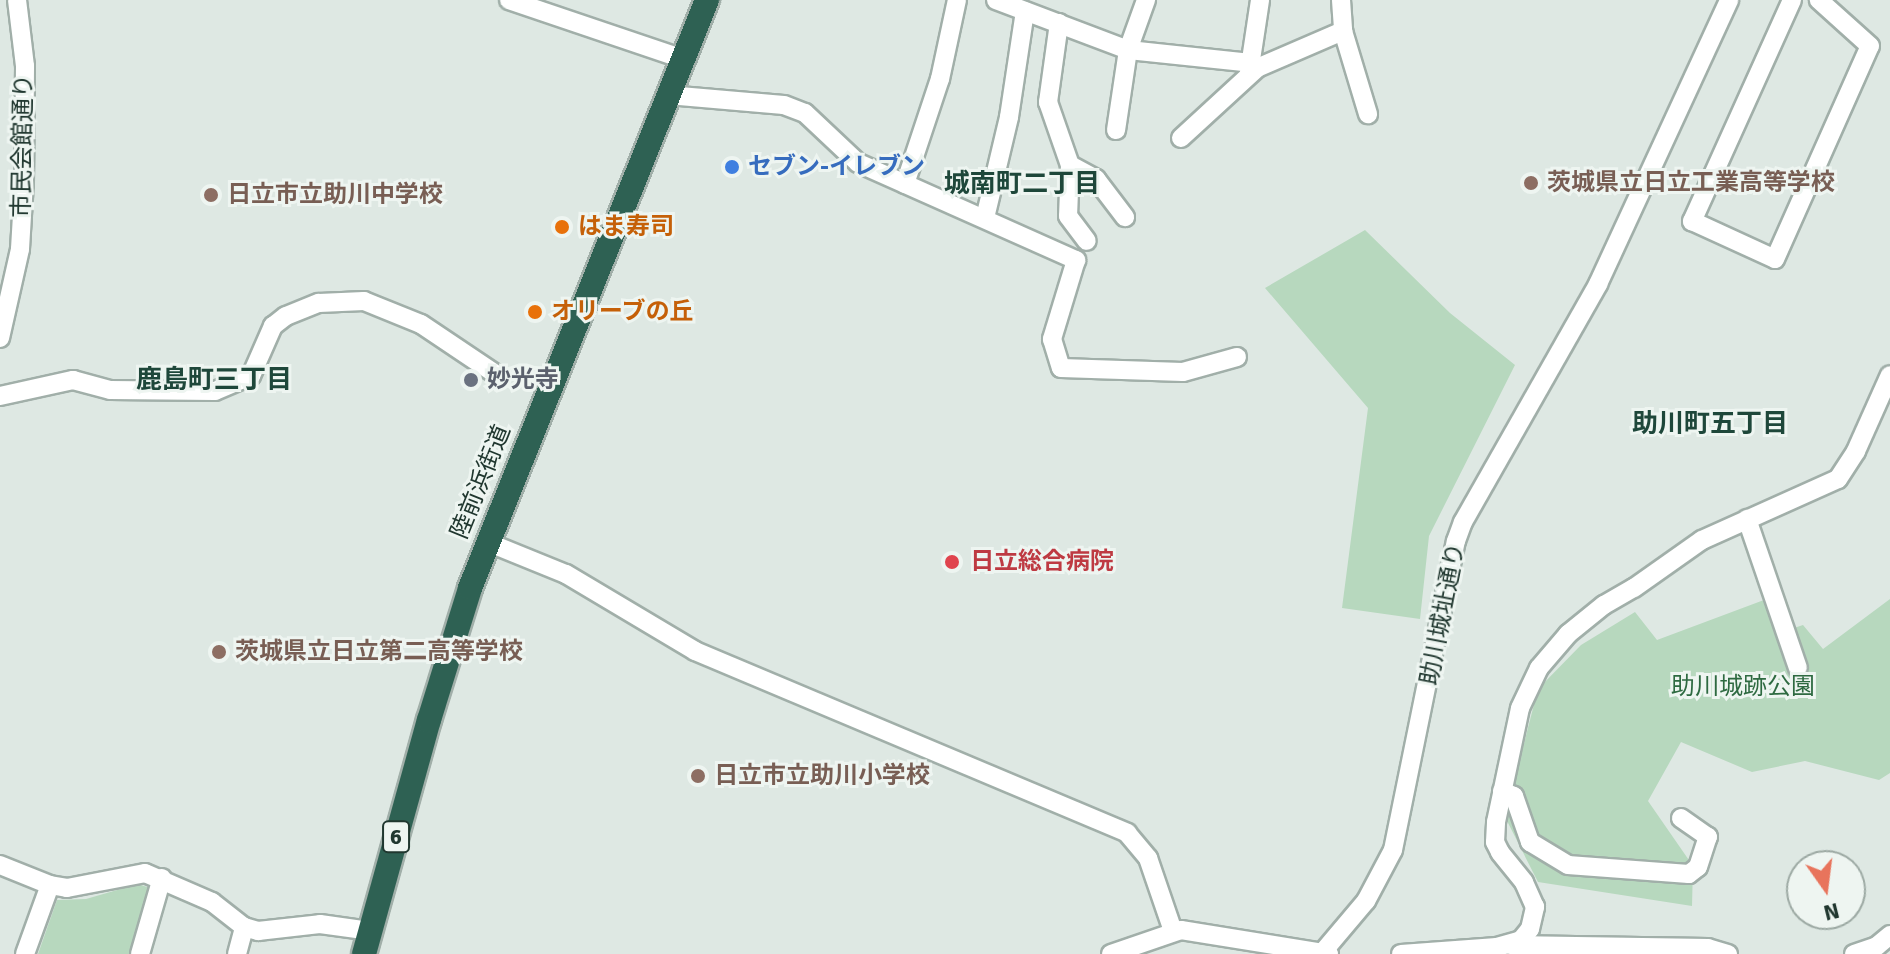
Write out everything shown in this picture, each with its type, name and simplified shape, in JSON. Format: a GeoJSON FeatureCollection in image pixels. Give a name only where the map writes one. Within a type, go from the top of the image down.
{"type":"FeatureCollection","features":[{"type":"Feature","properties":{"kind":"highway","name":"陸前浜街道"},"geometry":{"type":"LineString","coordinates":[[367,942],[441,678],[487,542],[707,0]]}},
{"type":"Feature","properties":{"kind":"street","name":"市民会館通り"},"geometry":{"type":"LineString","coordinates":[[0,338],[20,249],[24,182],[25,66],[17,0]]}},
{"type":"Feature","properties":{"kind":"street"},"geometry":{"type":"LineString","coordinates":[[509,0],[683,59]]}},
{"type":"Feature","properties":{"kind":"street"},"geometry":{"type":"LineString","coordinates":[[905,184],[940,79],[957,0]]}},
{"type":"Feature","properties":{"kind":"street"},"geometry":{"type":"LineString","coordinates":[[996,0],[1128,50],[1250,70]]}},
{"type":"Feature","properties":{"kind":"street"},"geometry":{"type":"LineString","coordinates":[[1116,130],[1128,50],[1146,0]]}},
{"type":"Feature","properties":{"kind":"street"},"geometry":{"type":"LineString","coordinates":[[1250,70],[1260,0]]}},
{"type":"Feature","properties":{"kind":"street"},"geometry":{"type":"LineString","coordinates":[[1341,0],[1343,31],[1368,114]]}},
{"type":"Feature","properties":{"kind":"street","name":"助川城址通り"},"geometry":{"type":"LineString","coordinates":[[1111,954],[1173,931],[1324,954],[1366,901],[1393,850],[1456,541],[1463,522],[1598,284],[1729,0]]}},
{"type":"Feature","properties":{"kind":"street"},"geometry":{"type":"LineString","coordinates":[[1792,0],[1692,221],[1775,259],[1870,46],[1819,0]]}},
{"type":"Feature","properties":{"kind":"street"},"geometry":{"type":"LineString","coordinates":[[985,218],[1009,117],[1025,11]]}},
{"type":"Feature","properties":{"kind":"street"},"geometry":{"type":"LineString","coordinates":[[1059,23],[1048,102],[1070,165],[1068,216],[1087,241]]}},
{"type":"Feature","properties":{"kind":"street"},"geometry":{"type":"LineString","coordinates":[[1181,138],[1250,70],[1343,31]]}},
{"type":"Feature","properties":{"kind":"street"},"geometry":{"type":"LineString","coordinates":[[668,95],[784,105],[805,113],[858,163],[1076,260],[1052,339],[1061,368],[1183,372],[1237,357]]}},
{"type":"Feature","properties":{"kind":"street"},"geometry":{"type":"LineString","coordinates":[[1070,165],[1096,179],[1125,217]]}},
{"type":"Feature","properties":{"kind":"street"},"geometry":{"type":"LineString","coordinates":[[0,396],[73,380],[110,390],[215,391],[251,376],[273,326],[286,316],[319,303],[364,301],[421,324],[497,375]]}},
{"type":"Feature","properties":{"kind":"street"},"geometry":{"type":"LineString","coordinates":[[1510,945],[1530,929],[1535,907],[1524,882],[1495,842],[1502,791],[1520,708],[1539,668],[1568,634],[1604,605],[1634,588],[1702,540],[1838,479],[1856,451],[1890,375]]}},
{"type":"Feature","properties":{"kind":"street"},"geometry":{"type":"LineString","coordinates":[[1747,519],[1798,668]]}},
{"type":"Feature","properties":{"kind":"street"},"geometry":{"type":"LineString","coordinates":[[487,542],[566,574],[695,651],[1127,833],[1148,858],[1173,931]]}},
{"type":"Feature","properties":{"kind":"street"},"geometry":{"type":"LineString","coordinates":[[1502,791],[1514,796],[1530,842],[1568,865],[1689,874],[1698,867],[1708,837],[1681,818]]}},
{"type":"Feature","properties":{"kind":"street"},"geometry":{"type":"LineString","coordinates":[[0,865],[50,885],[81,888],[145,873],[212,902],[244,927],[275,932],[341,924],[367,942]]}},
{"type":"Feature","properties":{"kind":"street"},"geometry":{"type":"LineString","coordinates":[[140,954],[162,878]]}},
{"type":"Feature","properties":{"kind":"street"},"geometry":{"type":"LineString","coordinates":[[25,954],[50,885]]}},
{"type":"Feature","properties":{"kind":"street"},"geometry":{"type":"LineString","coordinates":[[237,954],[244,927]]}},
{"type":"Feature","properties":{"kind":"street"},"geometry":{"type":"LineString","coordinates":[[1854,954],[1877,946],[1890,935]]}},
{"type":"Feature","properties":{"kind":"street"},"geometry":{"type":"LineString","coordinates":[[1401,954],[1510,945],[1541,951],[1708,948],[1728,954]]}},
{"type":"Feature","properties":{"kind":"green space"},"geometry":{"type":"Polygon","coordinates":[[[1365,230],[1450,313],[1515,365],[1429,536],[1420,619],[1342,608],[1368,408],[1265,288],[1365,230]]]}},
{"type":"Feature","properties":{"kind":"green space","name":"助川城跡公園"},"geometry":{"type":"Polygon","coordinates":[[[1780,594],[1791,629],[1803,625],[1823,649],[1890,599],[1890,773],[1879,780],[1805,761],[1752,772],[1681,742],[1648,801],[1693,866],[1692,906],[1538,882],[1505,817],[1538,689],[1581,645],[1635,612],[1657,640],[1780,594]]]}},
{"type":"Feature","properties":{"kind":"green space"},"geometry":{"type":"Polygon","coordinates":[[[138,884],[153,889],[131,954],[38,954],[57,900],[86,899],[138,884]]]}},
{"type":"Feature","properties":{"kind":"place","name":"セブン-イレブン"},"geometry":{"type":"Point","coordinates":[732,167]}},
{"type":"Feature","properties":{"kind":"place","name":"茨城県立日立工業高等学校"},"geometry":{"type":"Point","coordinates":[1531,183]}},
{"type":"Feature","properties":{"kind":"place","name":"日立市立助川中学校"},"geometry":{"type":"Point","coordinates":[211,195]}},
{"type":"Feature","properties":{"kind":"place","name":"はま寿司"},"geometry":{"type":"Point","coordinates":[562,227]}},
{"type":"Feature","properties":{"kind":"place","name":"オリーブの丘"},"geometry":{"type":"Point","coordinates":[535,312]}},
{"type":"Feature","properties":{"kind":"place","name":"妙光寺"},"geometry":{"type":"Point","coordinates":[471,380]}},
{"type":"Feature","properties":{"kind":"place","name":"日立総合病院"},"geometry":{"type":"Point","coordinates":[952,562]}},
{"type":"Feature","properties":{"kind":"place","name":"茨城県立日立第二高等学校"},"geometry":{"type":"Point","coordinates":[219,652]}},
{"type":"Feature","properties":{"kind":"place","name":"日立市立助川小学校"},"geometry":{"type":"Point","coordinates":[698,776]}},
{"type":"Feature","properties":{"kind":"district","name":"城南町二丁目"},"geometry":{"type":"Point","coordinates":[1022,185]}},
{"type":"Feature","properties":{"kind":"district","name":"鹿島町三丁目"},"geometry":{"type":"Point","coordinates":[214,381]}},
{"type":"Feature","properties":{"kind":"district","name":"助川町五丁目"},"geometry":{"type":"Point","coordinates":[1710,425]}}]}
